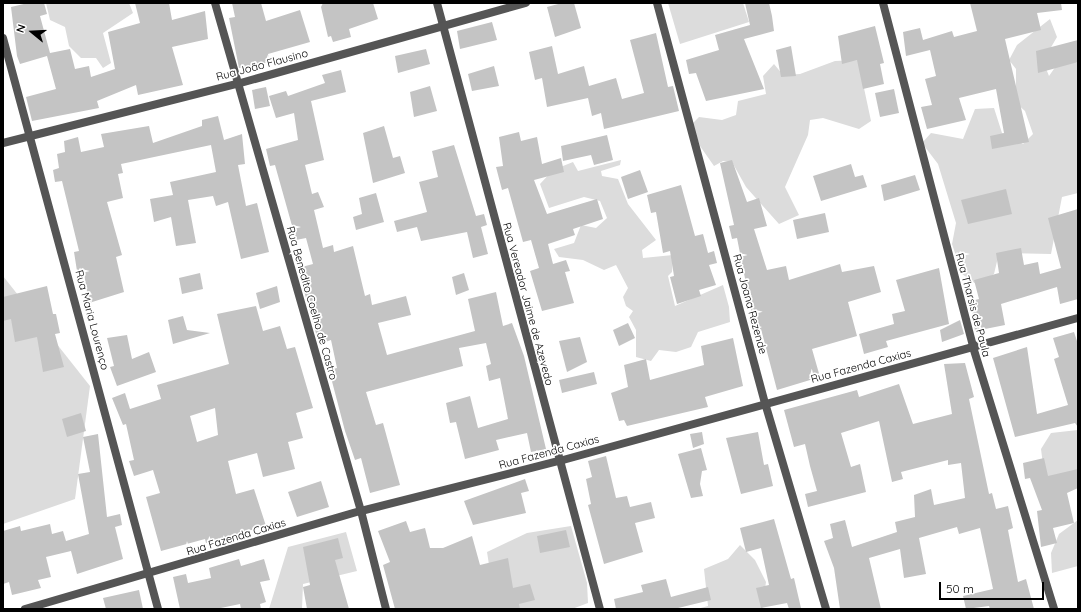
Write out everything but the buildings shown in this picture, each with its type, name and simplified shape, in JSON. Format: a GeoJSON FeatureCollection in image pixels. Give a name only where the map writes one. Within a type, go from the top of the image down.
{"type":"FeatureCollection","features":[{"type":"Feature","properties":{"kind":"street","name":"Rua Benedito Coelho de Castro"},"geometry":{"type":"LineString","coordinates":[[215,3],[361,511],[386,609]]}},
{"type":"Feature","properties":{"kind":"street","name":"Rua Vereador Jaime de Azevedo"},"geometry":{"type":"LineString","coordinates":[[437,3],[550,429],[563,460],[600,609]]}},
{"type":"Feature","properties":{"kind":"street","name":"Rua João Flausino"},"geometry":{"type":"LineString","coordinates":[[3,143],[238,84],[526,3]]}},
{"type":"Feature","properties":{"kind":"street","name":"Rua Joana Rezende"},"geometry":{"type":"LineString","coordinates":[[657,3],[765,403],[826,609]]}},
{"type":"Feature","properties":{"kind":"street","name":"Rua Tharsis de Paula"},"geometry":{"type":"LineString","coordinates":[[883,3],[973,348],[1054,609]]}},
{"type":"Feature","properties":{"kind":"street","name":"Rua Maria Lourenço"},"geometry":{"type":"LineString","coordinates":[[3,38],[32,135],[158,609]]}},
{"type":"Feature","properties":{"kind":"street","name":"Rua Fazenda Caxias"},"geometry":{"type":"LineString","coordinates":[[25,609],[149,575],[361,511],[563,460],[765,403],[973,348],[1078,318]]}},
{"type":"Feature","properties":{"kind":"shaded area"},"geometry":{"type":"Polygon","coordinates":[[[46,3],[129,3],[133,13],[103,33],[111,63],[103,68],[96,58],[81,58],[69,46],[65,27],[50,20],[46,3]]]}},
{"type":"Feature","properties":{"kind":"shaded area"},"geometry":{"type":"Polygon","coordinates":[[[668,3],[743,3],[749,22],[680,44],[668,3]]]}},
{"type":"Feature","properties":{"kind":"shaded area"},"geometry":{"type":"Polygon","coordinates":[[[1050,19],[1057,37],[1043,61],[1049,76],[1063,56],[1078,63],[1078,193],[1062,197],[1051,254],[999,253],[994,274],[976,284],[962,274],[952,244],[956,223],[938,164],[922,143],[931,133],[963,139],[975,109],[994,108],[1002,133],[1023,144],[1033,134],[1025,111],[1016,103],[1016,69],[1009,60],[1017,45],[1050,19]]]}},
{"type":"Feature","properties":{"kind":"shaded area"},"geometry":{"type":"Polygon","coordinates":[[[858,60],[871,121],[859,129],[823,118],[810,120],[808,135],[785,187],[799,215],[779,224],[746,187],[732,162],[723,161],[714,166],[700,146],[692,124],[699,117],[722,120],[736,115],[738,101],[766,94],[763,76],[774,64],[783,75],[800,74],[835,61],[858,60]]]}},
{"type":"Feature","properties":{"kind":"shaded area"},"geometry":{"type":"Polygon","coordinates":[[[621,160],[620,165],[601,171],[602,176],[618,179],[628,204],[656,240],[642,250],[643,258],[673,255],[672,272],[668,276],[675,306],[723,285],[729,307],[730,322],[698,332],[691,347],[676,352],[659,350],[651,361],[636,357],[636,330],[629,317],[633,311],[626,306],[623,297],[628,288],[616,265],[604,270],[583,260],[559,257],[554,249],[574,243],[581,225],[596,228],[607,218],[600,201],[584,197],[549,208],[540,184],[553,170],[573,162],[578,171],[621,160]]]}},
{"type":"Feature","properties":{"kind":"shaded area"},"geometry":{"type":"Polygon","coordinates":[[[3,276],[90,386],[75,499],[3,524],[3,276]]]}},
{"type":"Feature","properties":{"kind":"shaded area"},"geometry":{"type":"Polygon","coordinates":[[[1078,430],[1078,476],[1051,482],[1044,473],[1041,449],[1051,433],[1078,430]]]}},
{"type":"Feature","properties":{"kind":"shaded area"},"geometry":{"type":"Polygon","coordinates":[[[1078,520],[1078,566],[1052,573],[1051,553],[1059,534],[1078,520]]]}},
{"type":"Feature","properties":{"kind":"shaded area"},"geometry":{"type":"Polygon","coordinates":[[[571,526],[587,583],[588,603],[572,609],[496,609],[487,552],[527,533],[571,526]]]}},
{"type":"Feature","properties":{"kind":"shaded area"},"geometry":{"type":"Polygon","coordinates":[[[346,532],[357,571],[303,584],[302,609],[269,609],[288,547],[346,532]]]}},
{"type":"Feature","properties":{"kind":"shaded area"},"geometry":{"type":"Polygon","coordinates":[[[740,545],[755,560],[766,582],[762,609],[697,609],[708,606],[704,569],[728,559],[740,545]]]}}]}
